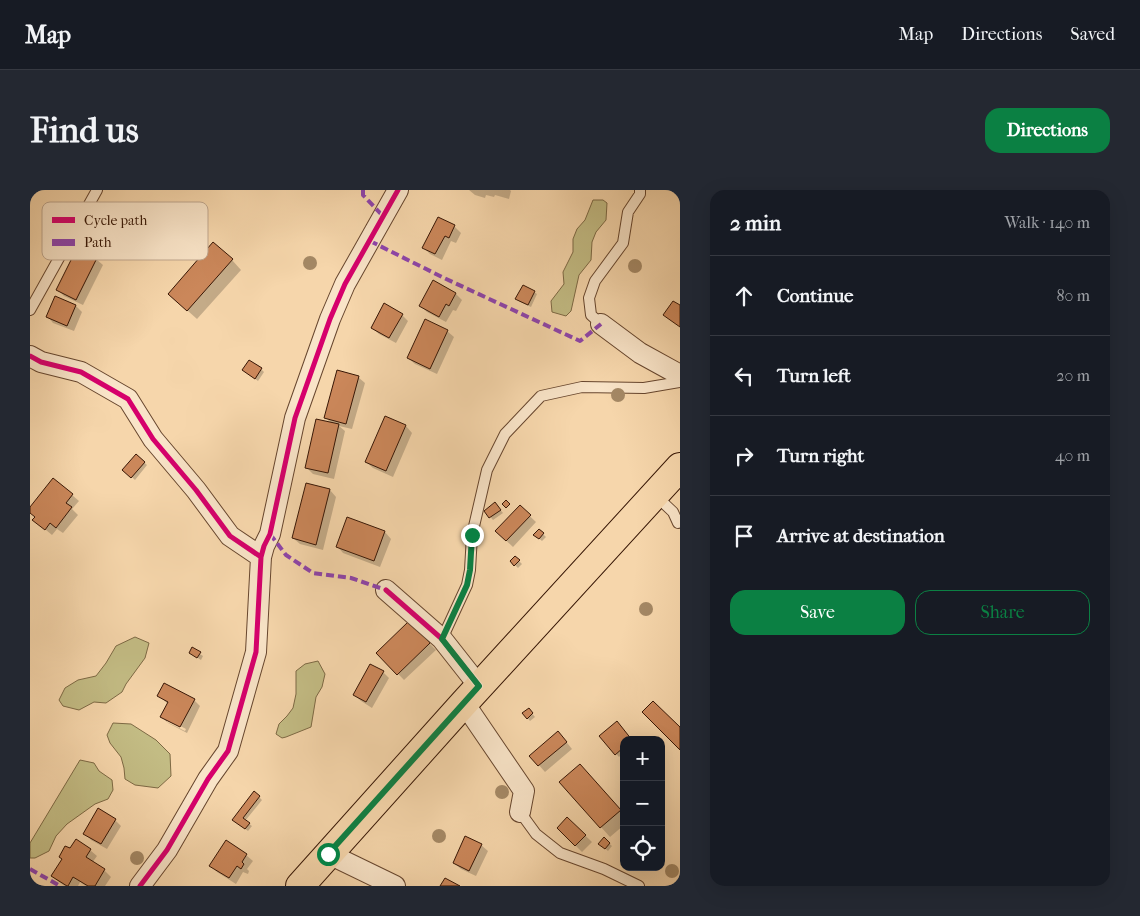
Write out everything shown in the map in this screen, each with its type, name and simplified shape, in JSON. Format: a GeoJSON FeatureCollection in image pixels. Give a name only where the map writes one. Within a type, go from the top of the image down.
{"type":"FeatureCollection","features":[{"type":"Feature","properties":{"kind":"main road"},"geometry":{"type":"LineString","coordinates":[[300,886],[472,694],[680,467]]}},
{"type":"Feature","properties":{"kind":"street"},"geometry":{"type":"LineString","coordinates":[[140,886],[166,850],[208,780],[228,751],[256,652],[261,558],[270,534],[295,418],[330,319],[345,284],[398,190]]}},
{"type":"Feature","properties":{"kind":"street"},"geometry":{"type":"LineString","coordinates":[[601,324],[640,353],[680,375]]}},
{"type":"Feature","properties":{"kind":"street"},"geometry":{"type":"LineString","coordinates":[[30,356],[41,362],[81,372],[128,399],[153,439],[196,490],[230,536],[261,558]]}},
{"type":"Feature","properties":{"kind":"street"},"geometry":{"type":"LineString","coordinates":[[386,590],[442,639],[524,791],[520,812]]}},
{"type":"Feature","properties":{"kind":"street"},"geometry":{"type":"LineString","coordinates":[[328,854],[395,886]]}},
{"type":"Feature","properties":{"kind":"lane"},"geometry":{"type":"LineString","coordinates":[[90,202],[97,190]]}},
{"type":"Feature","properties":{"kind":"lane"},"geometry":{"type":"LineString","coordinates":[[601,324],[591,315],[589,298],[595,281],[623,243],[628,212],[640,194],[640,190]]}},
{"type":"Feature","properties":{"kind":"lane"},"geometry":{"type":"LineString","coordinates":[[30,310],[58,260]]}},
{"type":"Feature","properties":{"kind":"lane"},"geometry":{"type":"LineString","coordinates":[[442,639],[467,585],[472,535],[487,470],[505,434],[541,396],[582,387],[644,388],[680,382]]}},
{"type":"Feature","properties":{"kind":"lane"},"geometry":{"type":"LineString","coordinates":[[655,494],[673,512],[679,523]]}},
{"type":"Feature","properties":{"kind":"lane"},"geometry":{"type":"LineString","coordinates":[[520,812],[536,834],[560,853],[604,869],[639,886]]}},
{"type":"Feature","properties":{"kind":"shaded area"},"geometry":{"type":"Polygon","coordinates":[[[593,200],[603,200],[607,203],[606,220],[596,232],[592,242],[591,260],[579,275],[571,311],[566,316],[552,312],[551,301],[564,284],[563,272],[573,252],[573,239],[577,229],[585,220],[593,200]]]}},
{"type":"Feature","properties":{"kind":"shaded area"},"geometry":{"type":"Polygon","coordinates":[[[135,637],[149,643],[145,658],[122,692],[106,703],[94,702],[79,710],[63,706],[59,700],[65,688],[78,680],[96,676],[116,646],[135,637]]]}},
{"type":"Feature","properties":{"kind":"shaded area"},"geometry":{"type":"Polygon","coordinates":[[[318,661],[325,674],[322,687],[316,697],[311,727],[282,738],[276,734],[279,724],[293,708],[296,694],[296,671],[305,664],[318,661]]]}},
{"type":"Feature","properties":{"kind":"shaded area"},"geometry":{"type":"Polygon","coordinates":[[[113,723],[131,724],[156,740],[170,754],[171,776],[158,788],[135,785],[125,779],[121,757],[110,743],[107,735],[113,723]]]}},
{"type":"Feature","properties":{"kind":"shaded area"},"geometry":{"type":"Polygon","coordinates":[[[80,760],[94,763],[99,771],[112,780],[113,790],[108,799],[95,804],[67,824],[56,836],[49,851],[35,858],[30,858],[30,843],[80,760]]]}},
{"type":"Feature","properties":{"kind":"building"},"geometry":{"type":"Polygon","coordinates":[[[438,217],[455,225],[449,238],[445,236],[435,254],[422,248],[438,217]]]}},
{"type":"Feature","properties":{"kind":"building"},"geometry":{"type":"Polygon","coordinates":[[[213,242],[233,259],[187,311],[168,294],[197,260],[208,260],[208,248],[213,242]]]}},
{"type":"Feature","properties":{"kind":"building"},"geometry":{"type":"Polygon","coordinates":[[[71,260],[96,260],[76,300],[56,290],[71,260]]]}},
{"type":"Feature","properties":{"kind":"building"},"geometry":{"type":"Polygon","coordinates":[[[433,280],[456,293],[449,306],[446,304],[439,317],[419,306],[433,280]]]}},
{"type":"Feature","properties":{"kind":"building"},"geometry":{"type":"Polygon","coordinates":[[[523,285],[535,291],[528,305],[515,299],[523,285]]]}},
{"type":"Feature","properties":{"kind":"building"},"geometry":{"type":"Polygon","coordinates":[[[55,296],[76,305],[67,326],[46,317],[55,296]]]}},
{"type":"Feature","properties":{"kind":"building"},"geometry":{"type":"Polygon","coordinates":[[[673,301],[680,305],[680,327],[663,315],[673,301]]]}},
{"type":"Feature","properties":{"kind":"building"},"geometry":{"type":"Polygon","coordinates":[[[384,303],[403,314],[389,338],[371,328],[384,303]]]}},
{"type":"Feature","properties":{"kind":"building"},"geometry":{"type":"Polygon","coordinates":[[[425,319],[448,330],[430,369],[407,358],[425,319]]]}},
{"type":"Feature","properties":{"kind":"building"},"geometry":{"type":"Polygon","coordinates":[[[249,360],[262,368],[255,379],[242,370],[249,360]]]}},
{"type":"Feature","properties":{"kind":"building"},"geometry":{"type":"Polygon","coordinates":[[[337,370],[359,376],[346,424],[324,418],[337,370]]]}},
{"type":"Feature","properties":{"kind":"building"},"geometry":{"type":"Polygon","coordinates":[[[385,416],[406,425],[386,471],[365,462],[385,416]]]}},
{"type":"Feature","properties":{"kind":"building"},"geometry":{"type":"Polygon","coordinates":[[[316,419],[339,424],[328,473],[305,468],[316,419]]]}},
{"type":"Feature","properties":{"kind":"building"},"geometry":{"type":"Polygon","coordinates":[[[136,454],[145,462],[131,478],[122,470],[136,454]]]}},
{"type":"Feature","properties":{"kind":"building"},"geometry":{"type":"Polygon","coordinates":[[[53,478],[73,494],[66,503],[72,507],[56,528],[50,523],[45,530],[32,520],[35,517],[30,513],[30,507],[53,478]]]}},
{"type":"Feature","properties":{"kind":"building"},"geometry":{"type":"Polygon","coordinates":[[[306,483],[330,489],[316,545],[292,538],[306,483]]]}},
{"type":"Feature","properties":{"kind":"building"},"geometry":{"type":"Polygon","coordinates":[[[506,500],[510,504],[506,508],[502,504],[506,500]]]}},
{"type":"Feature","properties":{"kind":"building"},"geometry":{"type":"Polygon","coordinates":[[[495,502],[501,510],[489,518],[484,511],[495,502]]]}},
{"type":"Feature","properties":{"kind":"building"},"geometry":{"type":"Polygon","coordinates":[[[520,505],[531,515],[506,541],[495,531],[520,505]]]}},
{"type":"Feature","properties":{"kind":"building"},"geometry":{"type":"Polygon","coordinates":[[[347,517],[385,531],[374,561],[336,547],[347,517]]]}},
{"type":"Feature","properties":{"kind":"building"},"geometry":{"type":"Polygon","coordinates":[[[539,529],[544,533],[539,539],[533,535],[539,529]]]}},
{"type":"Feature","properties":{"kind":"building"},"geometry":{"type":"Polygon","coordinates":[[[515,556],[520,560],[514,566],[510,561],[515,556]]]}},
{"type":"Feature","properties":{"kind":"building"},"geometry":{"type":"Polygon","coordinates":[[[409,621],[430,643],[397,675],[376,653],[409,621]]]}},
{"type":"Feature","properties":{"kind":"building"},"geometry":{"type":"Polygon","coordinates":[[[192,647],[201,652],[197,658],[189,653],[192,647]]]}},
{"type":"Feature","properties":{"kind":"building"},"geometry":{"type":"Polygon","coordinates":[[[370,664],[384,671],[366,702],[353,695],[370,664]]]}},
{"type":"Feature","properties":{"kind":"building"},"geometry":{"type":"Polygon","coordinates":[[[164,683],[195,699],[180,727],[160,717],[168,702],[157,696],[164,683]]]}},
{"type":"Feature","properties":{"kind":"building"},"geometry":{"type":"Polygon","coordinates":[[[653,701],[680,727],[680,750],[642,712],[653,701]]]}},
{"type":"Feature","properties":{"kind":"building"},"geometry":{"type":"Polygon","coordinates":[[[529,708],[533,713],[527,719],[522,713],[529,708]]]}},
{"type":"Feature","properties":{"kind":"building"},"geometry":{"type":"Polygon","coordinates":[[[617,721],[629,736],[620,736],[620,751],[615,755],[599,736],[617,721]]]}},
{"type":"Feature","properties":{"kind":"building"},"geometry":{"type":"Polygon","coordinates":[[[558,731],[567,742],[538,766],[529,756],[558,731]]]}},
{"type":"Feature","properties":{"kind":"building"},"geometry":{"type":"Polygon","coordinates":[[[580,764],[620,811],[600,828],[559,782],[580,764]]]}},
{"type":"Feature","properties":{"kind":"building"},"geometry":{"type":"Polygon","coordinates":[[[254,791],[260,796],[243,818],[250,823],[245,829],[232,820],[254,791]]]}},
{"type":"Feature","properties":{"kind":"building"},"geometry":{"type":"Polygon","coordinates":[[[98,808],[116,819],[101,844],[83,834],[98,808]]]}},
{"type":"Feature","properties":{"kind":"building"},"geometry":{"type":"Polygon","coordinates":[[[567,817],[586,835],[575,846],[557,828],[567,817]]]}},
{"type":"Feature","properties":{"kind":"building"},"geometry":{"type":"Polygon","coordinates":[[[465,836],[482,844],[469,871],[453,863],[465,836]]]}},
{"type":"Feature","properties":{"kind":"building"},"geometry":{"type":"Polygon","coordinates":[[[604,837],[610,843],[605,849],[598,844],[604,837]]]}},
{"type":"Feature","properties":{"kind":"building"},"geometry":{"type":"Polygon","coordinates":[[[76,839],[91,849],[86,857],[105,869],[95,886],[88,886],[73,877],[67,886],[51,876],[62,859],[59,857],[65,846],[70,848],[76,839]]]}},
{"type":"Feature","properties":{"kind":"building"},"geometry":{"type":"Polygon","coordinates":[[[226,840],[247,854],[242,862],[244,864],[241,869],[237,866],[229,878],[209,866],[226,840]]]}},
{"type":"Feature","properties":{"kind":"building"},"geometry":{"type":"Polygon","coordinates":[[[445,878],[460,886],[440,886],[445,878]]]}},
{"type":"Feature","properties":{"kind":"marked path"},"geometry":{"type":"LineString","coordinates":[[363,190],[363,195],[383,216]]}},
{"type":"Feature","properties":{"kind":"marked path"},"geometry":{"type":"LineString","coordinates":[[370,241],[444,278],[580,341],[601,324]]}},
{"type":"Feature","properties":{"kind":"marked path"},"geometry":{"type":"LineString","coordinates":[[270,534],[286,555],[313,573],[351,578],[386,590]]}},
{"type":"Feature","properties":{"kind":"marked path"},"geometry":{"type":"LineString","coordinates":[[30,869],[60,886]]}},
{"type":"Feature","properties":{"kind":"cycle path"},"geometry":{"type":"LineString","coordinates":[[140,886],[167,850],[208,779],[228,751],[256,652],[261,557],[270,534],[295,418],[330,319],[345,284],[398,190]]}},
{"type":"Feature","properties":{"kind":"cycle path"},"geometry":{"type":"LineString","coordinates":[[30,356],[41,362],[81,372],[128,399],[153,439],[196,490],[230,536],[261,557]]}},
{"type":"Feature","properties":{"kind":"cycle path"},"geometry":{"type":"LineString","coordinates":[[386,590],[442,639],[479,686]]}},
{"type":"Feature","properties":{"kind":"route"},"geometry":{"type":"LineString","coordinates":[[328,854],[479,686],[442,639],[467,585],[472,535]]}}]}
